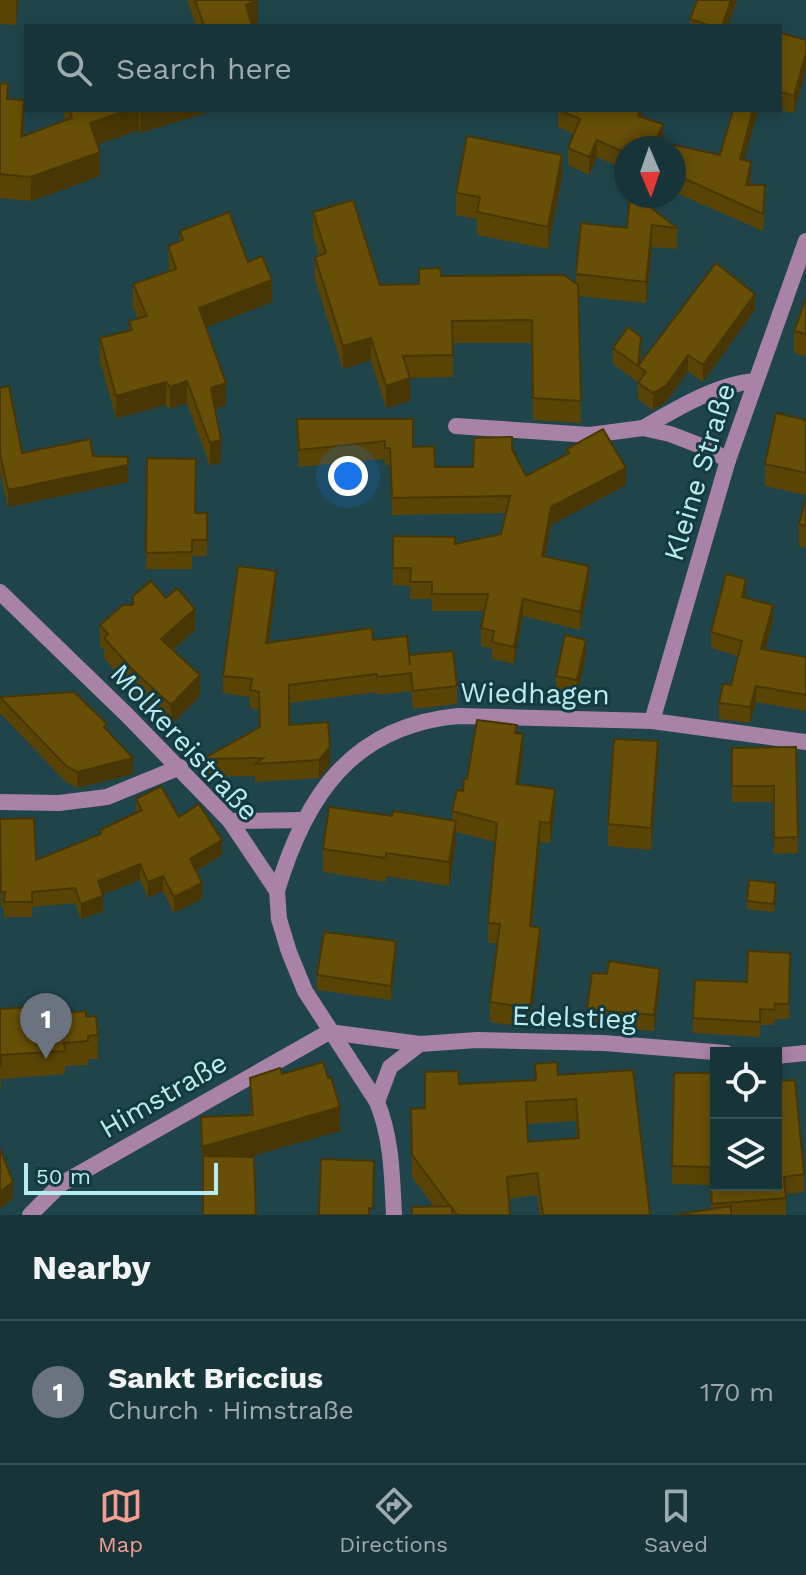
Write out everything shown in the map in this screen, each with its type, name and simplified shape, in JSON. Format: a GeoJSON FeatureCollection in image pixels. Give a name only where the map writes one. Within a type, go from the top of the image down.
{"type":"FeatureCollection","features":[{"type":"Feature","properties":{"kind":"street","name":"Kleine Straße"},"geometry":{"type":"LineString","coordinates":[[652,721],[728,460],[806,241]]}},
{"type":"Feature","properties":{"kind":"street"},"geometry":{"type":"LineString","coordinates":[[643,428],[725,388],[755,381]]}},
{"type":"Feature","properties":{"kind":"street"},"geometry":{"type":"LineString","coordinates":[[456,426],[590,435],[643,428],[670,434],[728,460]]}},
{"type":"Feature","properties":{"kind":"street","name":"Molkereistraße"},"geometry":{"type":"LineString","coordinates":[[0,592],[180,767],[230,821],[277,891],[279,919],[305,991],[377,1102],[389,1137],[394,1215]]}},
{"type":"Feature","properties":{"kind":"street","name":"Wiedhagen"},"geometry":{"type":"LineString","coordinates":[[277,891],[289,850],[303,820],[334,776],[386,734],[427,719],[458,716],[652,721],[806,742]]}},
{"type":"Feature","properties":{"kind":"street"},"geometry":{"type":"LineString","coordinates":[[0,802],[59,803],[107,797],[180,767]]}},
{"type":"Feature","properties":{"kind":"street"},"geometry":{"type":"LineString","coordinates":[[230,821],[303,820]]}},
{"type":"Feature","properties":{"kind":"street","name":"Edelstieg"},"geometry":{"type":"LineString","coordinates":[[329,1032],[420,1044],[477,1040],[604,1043],[710,1052]]}},
{"type":"Feature","properties":{"kind":"street","name":"Himstraße"},"geometry":{"type":"LineString","coordinates":[[30,1215],[61,1184],[329,1032]]}},
{"type":"Feature","properties":{"kind":"street"},"geometry":{"type":"LineString","coordinates":[[377,1102],[390,1067],[420,1044]]}},
{"type":"Feature","properties":{"kind":"street"},"geometry":{"type":"LineString","coordinates":[[782,1055],[806,1053]]}},
{"type":"Feature","properties":{"kind":"building"},"geometry":{"type":"Polygon","coordinates":[[[195,0],[257,0],[246,5],[251,24],[203,24],[195,0]]]}},
{"type":"Feature","properties":{"kind":"building"},"geometry":{"type":"Polygon","coordinates":[[[697,0],[731,0],[723,24],[705,24],[690,19],[697,0]]]}},
{"type":"Feature","properties":{"kind":"building"},"geometry":{"type":"Polygon","coordinates":[[[782,34],[806,40],[806,53],[794,96],[782,93],[782,34]]]}},
{"type":"Feature","properties":{"kind":"building"},"geometry":{"type":"Polygon","coordinates":[[[0,83],[8,84],[7,99],[24,100],[21,137],[72,118],[70,112],[121,112],[90,123],[100,152],[31,177],[0,174],[0,83]]]}},
{"type":"Feature","properties":{"kind":"building"},"geometry":{"type":"Polygon","coordinates":[[[564,112],[639,112],[638,116],[663,124],[658,136],[614,136],[614,148],[597,140],[589,157],[568,148],[580,119],[564,112]]]}},
{"type":"Feature","properties":{"kind":"building"},"geometry":{"type":"Polygon","coordinates":[[[732,112],[752,112],[740,159],[751,162],[746,185],[765,185],[763,214],[686,179],[686,148],[720,155],[732,112]]]}},
{"type":"Feature","properties":{"kind":"building"},"geometry":{"type":"Polygon","coordinates":[[[467,136],[562,155],[548,227],[477,212],[480,197],[456,193],[467,136]]]}},
{"type":"Feature","properties":{"kind":"building"},"geometry":{"type":"Polygon","coordinates":[[[353,200],[380,285],[419,284],[419,269],[440,268],[441,276],[564,275],[578,285],[581,401],[533,398],[532,320],[452,321],[453,355],[403,356],[410,378],[386,386],[371,338],[343,346],[315,257],[326,253],[313,212],[353,200]]]}},
{"type":"Feature","properties":{"kind":"building"},"geometry":{"type":"Polygon","coordinates":[[[629,208],[651,208],[677,228],[652,225],[646,282],[576,274],[581,223],[627,228],[629,208]]]}},
{"type":"Feature","properties":{"kind":"building"},"geometry":{"type":"Polygon","coordinates":[[[229,212],[248,262],[262,256],[272,280],[199,308],[226,383],[211,388],[221,440],[210,443],[187,381],[170,387],[166,382],[116,396],[100,338],[132,330],[129,321],[147,316],[133,284],[176,269],[168,246],[183,240],[180,231],[229,212]]]}},
{"type":"Feature","properties":{"kind":"building"},"geometry":{"type":"Polygon","coordinates":[[[716,263],[755,294],[703,365],[688,355],[666,386],[653,393],[638,383],[646,372],[638,366],[716,263]]]}},
{"type":"Feature","properties":{"kind":"building"},"geometry":{"type":"Polygon","coordinates":[[[806,298],[806,334],[794,331],[806,298]]]}},
{"type":"Feature","properties":{"kind":"building"},"geometry":{"type":"Polygon","coordinates":[[[628,327],[641,337],[638,366],[613,348],[628,327]]]}},
{"type":"Feature","properties":{"kind":"building"},"geometry":{"type":"Polygon","coordinates":[[[9,386],[22,453],[90,439],[93,456],[128,457],[128,465],[8,490],[0,454],[0,388],[9,386]]]}},
{"type":"Feature","properties":{"kind":"building"},"geometry":{"type":"Polygon","coordinates":[[[776,413],[806,420],[806,473],[765,464],[776,413]]]}},
{"type":"Feature","properties":{"kind":"building"},"geometry":{"type":"Polygon","coordinates":[[[297,419],[413,419],[413,447],[434,446],[435,467],[473,467],[474,438],[512,437],[512,449],[526,476],[569,453],[567,449],[603,429],[626,468],[551,507],[542,556],[589,566],[580,612],[523,599],[514,647],[492,642],[494,631],[481,628],[488,594],[432,594],[432,582],[410,582],[411,568],[393,568],[393,536],[455,537],[455,544],[501,534],[510,496],[392,498],[390,448],[385,448],[385,441],[299,450],[297,419]]]}},
{"type":"Feature","properties":{"kind":"building"},"geometry":{"type":"Polygon","coordinates":[[[147,458],[196,459],[195,513],[207,513],[207,540],[192,540],[192,552],[146,553],[147,458]]]}},
{"type":"Feature","properties":{"kind":"building"},"geometry":{"type":"Polygon","coordinates":[[[806,498],[806,526],[799,524],[806,498]]]}},
{"type":"Feature","properties":{"kind":"building"},"geometry":{"type":"Polygon","coordinates":[[[238,566],[276,571],[266,643],[372,628],[373,640],[407,636],[410,665],[409,655],[453,651],[457,686],[413,691],[411,673],[289,685],[289,725],[328,722],[330,747],[319,760],[255,764],[263,758],[203,759],[260,727],[259,692],[250,690],[252,679],[223,676],[238,566]]]}},
{"type":"Feature","properties":{"kind":"building"},"geometry":{"type":"Polygon","coordinates":[[[726,574],[746,579],[742,597],[773,605],[761,649],[806,657],[806,695],[756,686],[750,707],[719,703],[723,684],[731,685],[742,641],[711,632],[726,574]]]}},
{"type":"Feature","properties":{"kind":"building"},"geometry":{"type":"Polygon","coordinates":[[[151,581],[166,598],[177,588],[195,609],[161,639],[200,675],[171,705],[104,638],[108,634],[100,625],[123,605],[133,605],[133,596],[151,581]]]}},
{"type":"Feature","properties":{"kind":"building"},"geometry":{"type":"Polygon","coordinates":[[[565,635],[586,640],[577,680],[556,676],[565,635]]]}},
{"type":"Feature","properties":{"kind":"building"},"geometry":{"type":"Polygon","coordinates":[[[74,692],[107,724],[104,727],[133,758],[77,772],[65,765],[0,697],[74,692]]]}},
{"type":"Feature","properties":{"kind":"building"},"geometry":{"type":"Polygon","coordinates":[[[477,720],[517,725],[515,733],[523,734],[516,784],[555,789],[550,823],[540,822],[530,926],[540,928],[530,1008],[490,1002],[500,924],[488,923],[497,823],[452,811],[457,790],[463,791],[464,779],[467,779],[477,720]]]}},
{"type":"Feature","properties":{"kind":"building"},"geometry":{"type":"Polygon","coordinates":[[[614,739],[658,741],[651,828],[608,824],[614,739]]]}},
{"type":"Feature","properties":{"kind":"building"},"geometry":{"type":"Polygon","coordinates":[[[796,747],[798,837],[774,838],[774,786],[732,786],[732,748],[796,747]]]}},
{"type":"Feature","properties":{"kind":"building"},"geometry":{"type":"Polygon","coordinates":[[[161,786],[179,817],[199,804],[222,840],[190,859],[202,883],[174,897],[163,876],[148,882],[140,864],[98,881],[103,896],[81,904],[75,888],[32,892],[32,902],[4,902],[5,892],[1,892],[0,819],[34,818],[36,860],[101,834],[100,830],[142,810],[136,799],[161,786]]]}},
{"type":"Feature","properties":{"kind":"building"},"geometry":{"type":"Polygon","coordinates":[[[329,807],[392,816],[393,811],[456,821],[449,862],[386,853],[386,858],[323,849],[329,807]]]}},
{"type":"Feature","properties":{"kind":"building"},"geometry":{"type":"Polygon","coordinates":[[[749,880],[776,883],[774,904],[747,901],[749,880]]]}},
{"type":"Feature","properties":{"kind":"building"},"geometry":{"type":"Polygon","coordinates":[[[324,932],[396,941],[391,986],[317,975],[324,932]]]}},
{"type":"Feature","properties":{"kind":"building"},"geometry":{"type":"Polygon","coordinates":[[[748,951],[790,953],[789,1004],[775,1004],[774,1010],[760,1009],[760,1022],[693,1018],[695,980],[747,982],[748,951]]]}},
{"type":"Feature","properties":{"kind":"building"},"geometry":{"type":"Polygon","coordinates":[[[609,961],[660,969],[654,1015],[587,1009],[592,973],[607,974],[609,961]]]}},
{"type":"Feature","properties":{"kind":"building"},"geometry":{"type":"Polygon","coordinates":[[[62,1005],[62,1013],[86,1011],[86,1017],[96,1016],[98,1035],[88,1036],[88,1041],[64,1043],[65,1051],[1,1055],[0,1066],[0,1009],[62,1005]]]}},
{"type":"Feature","properties":{"kind":"building"},"geometry":{"type":"Polygon","coordinates":[[[323,1062],[340,1107],[202,1147],[201,1117],[253,1115],[250,1078],[280,1068],[282,1074],[323,1062]]]}},
{"type":"Feature","properties":{"kind":"building"},"geometry":{"type":"Polygon","coordinates":[[[557,1062],[558,1075],[633,1070],[650,1215],[543,1215],[537,1173],[507,1177],[510,1215],[457,1215],[452,1208],[452,1215],[412,1215],[412,1207],[450,1206],[412,1155],[411,1109],[425,1108],[425,1072],[458,1071],[459,1084],[536,1080],[535,1064],[557,1062]],[[576,1099],[526,1102],[528,1142],[579,1138],[576,1099]]]}},
{"type":"Feature","properties":{"kind":"building"},"geometry":{"type":"Polygon","coordinates":[[[674,1073],[710,1073],[710,1167],[672,1166],[674,1073]]]}},
{"type":"Feature","properties":{"kind":"building"},"geometry":{"type":"Polygon","coordinates":[[[795,1080],[804,1174],[784,1177],[786,1198],[712,1204],[711,1191],[782,1191],[782,1081],[795,1080]]]}},
{"type":"Feature","properties":{"kind":"building"},"geometry":{"type":"Polygon","coordinates":[[[0,1148],[13,1182],[0,1192],[0,1148]]]}},
{"type":"Feature","properties":{"kind":"building"},"geometry":{"type":"Polygon","coordinates":[[[203,1156],[254,1157],[256,1215],[203,1215],[203,1156]]]}},
{"type":"Feature","properties":{"kind":"building"},"geometry":{"type":"Polygon","coordinates":[[[321,1159],[374,1161],[373,1208],[369,1208],[369,1215],[319,1215],[321,1159]]]}},
{"type":"Feature","properties":{"kind":"building"},"geometry":{"type":"Polygon","coordinates":[[[731,1206],[731,1215],[674,1215],[731,1206]]]}},
{"type":"Feature","properties":{"kind":"place","name":"Sankt Briccius"},"geometry":{"type":"Point","coordinates":[46,1059]}}]}
